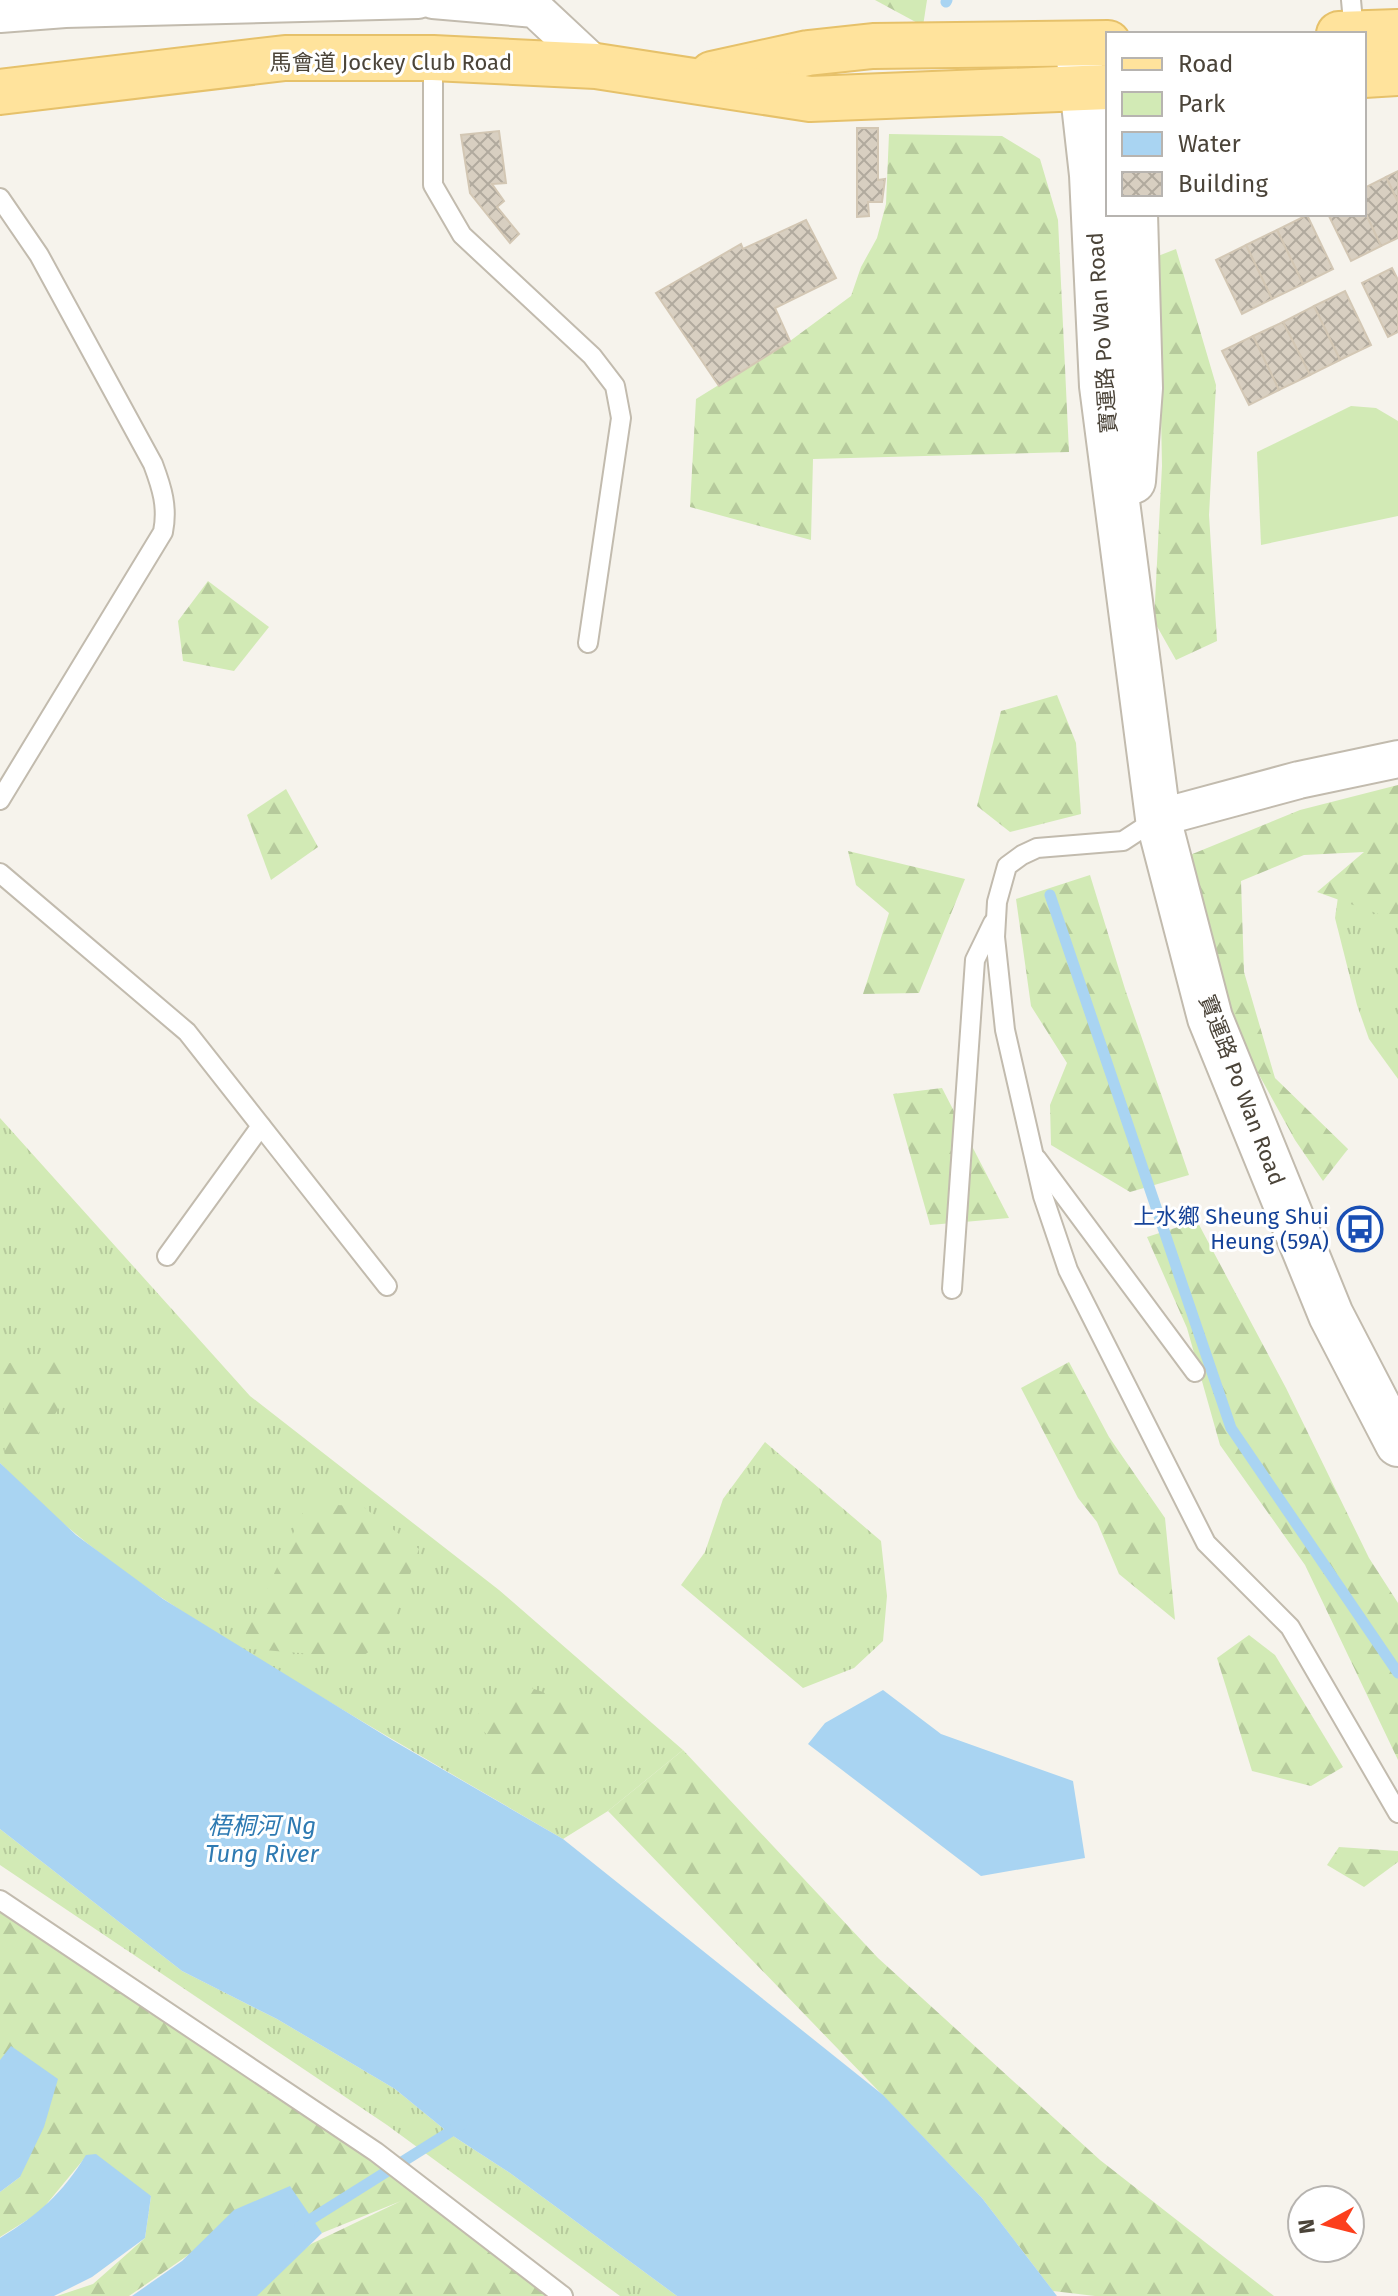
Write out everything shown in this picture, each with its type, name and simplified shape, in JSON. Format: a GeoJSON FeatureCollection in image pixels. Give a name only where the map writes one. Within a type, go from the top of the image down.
{"type":"FeatureCollection","features":[{"type":"Feature","properties":{"kind":"main road"},"geometry":{"type":"LineString","coordinates":[[1366,33],[1398,32]]}},
{"type":"Feature","properties":{"kind":"main road","name":"馬會道 Jockey Club Road"},"geometry":{"type":"LineString","coordinates":[[686,80],[808,53],[873,46],[1092,43]]}},
{"type":"Feature","properties":{"kind":"main road","name":"馬會道 Jockey Club Road"},"geometry":{"type":"LineString","coordinates":[[0,92],[285,58],[433,58],[596,66],[810,99],[1096,88]]}},
{"type":"Feature","properties":{"kind":"main road"},"geometry":{"type":"LineString","coordinates":[[1366,75],[1398,73]]}},
{"type":"Feature","properties":{"kind":"street"},"geometry":{"type":"LineString","coordinates":[[0,14],[65,9],[418,0]]}},
{"type":"Feature","properties":{"kind":"street"},"geometry":{"type":"LineString","coordinates":[[433,0],[535,9],[596,66]]}},
{"type":"Feature","properties":{"kind":"street","name":"寶運路 Po Wan Road"},"geometry":{"type":"LineString","coordinates":[[1092,43],[1096,88],[1092,175],[1102,386],[1158,818],[1210,1018],[1331,1315],[1398,1444]]}},
{"type":"Feature","properties":{"kind":"street","name":"寶運路 Po Wan Road"},"geometry":{"type":"LineString","coordinates":[[1125,575],[1140,388],[1135,216]]}},
{"type":"Feature","properties":{"kind":"street"},"geometry":{"type":"LineString","coordinates":[[1158,818],[1299,780],[1398,759]]}},
{"type":"Feature","properties":{"kind":"lane"},"geometry":{"type":"LineString","coordinates":[[0,14],[8,0]]}},
{"type":"Feature","properties":{"kind":"lane"},"geometry":{"type":"LineString","coordinates":[[1351,0],[1354,32]]}},
{"type":"Feature","properties":{"kind":"lane"},"geometry":{"type":"LineString","coordinates":[[433,58],[433,185],[462,235],[592,356],[615,386],[621,418],[588,643]]}},
{"type":"Feature","properties":{"kind":"lane"},"geometry":{"type":"LineString","coordinates":[[0,198],[39,255],[153,464],[164,495],[166,516],[163,532],[0,800]]}},
{"type":"Feature","properties":{"kind":"lane"},"geometry":{"type":"LineString","coordinates":[[1158,818],[1123,841],[1037,848],[1007,866],[997,902],[995,937],[1005,1030],[1032,1152],[1068,1270],[1206,1543],[1290,1627],[1398,1813]]}},
{"type":"Feature","properties":{"kind":"lane"},"geometry":{"type":"LineString","coordinates":[[0,873],[187,1032],[387,1286]]}},
{"type":"Feature","properties":{"kind":"lane"},"geometry":{"type":"LineString","coordinates":[[952,1289],[975,960],[996,917]]}},
{"type":"Feature","properties":{"kind":"lane"},"geometry":{"type":"LineString","coordinates":[[167,1256],[261,1126]]}},
{"type":"Feature","properties":{"kind":"lane"},"geometry":{"type":"LineString","coordinates":[[1032,1152],[1195,1372]]}},
{"type":"Feature","properties":{"kind":"lane"},"geometry":{"type":"LineString","coordinates":[[0,1900],[376,2152],[563,2296]]}},
{"type":"Feature","properties":{"kind":"green space"},"geometry":{"type":"Polygon","coordinates":[[[875,0],[927,0],[923,26],[875,0]]]}},
{"type":"Feature","properties":{"kind":"green space"},"geometry":{"type":"Polygon","coordinates":[[[889,134],[1002,136],[1040,159],[1058,220],[1069,452],[813,459],[811,540],[690,507],[696,399],[790,341],[851,296],[861,267],[877,238],[886,204],[889,134]]]}},
{"type":"Feature","properties":{"kind":"green space"},"geometry":{"type":"Polygon","coordinates":[[[1176,249],[1216,385],[1209,515],[1217,641],[1176,660],[1154,621],[1162,466],[1158,256],[1176,249]]]}},
{"type":"Feature","properties":{"kind":"green space"},"geometry":{"type":"Polygon","coordinates":[[[1351,406],[1376,408],[1398,421],[1398,516],[1261,545],[1257,452],[1351,406]]]}},
{"type":"Feature","properties":{"kind":"green space"},"geometry":{"type":"Polygon","coordinates":[[[208,581],[269,627],[234,671],[183,661],[178,621],[208,581]]]}},
{"type":"Feature","properties":{"kind":"green space"},"geometry":{"type":"Polygon","coordinates":[[[1057,695],[1076,743],[1081,814],[1010,832],[977,806],[1001,711],[1057,695]]]}},
{"type":"Feature","properties":{"kind":"green space"},"geometry":{"type":"Polygon","coordinates":[[[1398,785],[1398,921],[1317,892],[1364,852],[1304,855],[1241,881],[1244,972],[1275,1078],[1348,1149],[1323,1181],[1295,1140],[1214,993],[1190,855],[1300,810],[1398,785]]]}},
{"type":"Feature","properties":{"kind":"green space"},"geometry":{"type":"Polygon","coordinates":[[[286,789],[318,847],[271,880],[247,815],[286,789]]]}},
{"type":"Feature","properties":{"kind":"green space"},"geometry":{"type":"Polygon","coordinates":[[[848,851],[965,879],[919,993],[863,994],[889,913],[856,885],[848,851]]]}},
{"type":"Feature","properties":{"kind":"green space"},"geometry":{"type":"Polygon","coordinates":[[[1398,872],[1398,1079],[1369,1039],[1335,918],[1339,890],[1398,872]]]}},
{"type":"Feature","properties":{"kind":"green space"},"geometry":{"type":"Polygon","coordinates":[[[1090,875],[1125,989],[1189,1175],[1130,1192],[1051,1145],[1050,1105],[1067,1063],[1031,1006],[1016,899],[1090,875]]]}},
{"type":"Feature","properties":{"kind":"green space"},"geometry":{"type":"Polygon","coordinates":[[[942,1088],[1009,1218],[930,1225],[893,1094],[942,1088]]]}},
{"type":"Feature","properties":{"kind":"green space"},"geometry":{"type":"Polygon","coordinates":[[[0,1118],[250,1396],[499,1590],[683,1750],[608,1811],[563,1839],[175,1607],[101,1554],[32,1495],[0,1463],[0,1118]]]}},
{"type":"Feature","properties":{"kind":"green space"},"geometry":{"type":"Polygon","coordinates":[[[1197,1221],[1286,1388],[1369,1558],[1398,1603],[1398,1760],[1305,1565],[1220,1445],[1187,1328],[1147,1237],[1197,1221]]]}},
{"type":"Feature","properties":{"kind":"green space"},"geometry":{"type":"Polygon","coordinates":[[[55,1349],[79,1376],[52,1419],[5,1468],[3,1365],[55,1349]]]}},
{"type":"Feature","properties":{"kind":"green space"},"geometry":{"type":"Polygon","coordinates":[[[1069,1362],[1109,1437],[1165,1518],[1175,1620],[1119,1574],[1097,1522],[1078,1498],[1021,1388],[1069,1362]]]}},
{"type":"Feature","properties":{"kind":"green space"},"geometry":{"type":"Polygon","coordinates":[[[765,1442],[881,1541],[887,1596],[883,1641],[854,1668],[803,1688],[681,1585],[705,1552],[723,1499],[765,1442]]]}},
{"type":"Feature","properties":{"kind":"green space"},"geometry":{"type":"Polygon","coordinates":[[[307,1504],[362,1506],[419,1549],[389,1635],[361,1658],[239,1648],[307,1504]]]}},
{"type":"Feature","properties":{"kind":"green space"},"geometry":{"type":"Polygon","coordinates":[[[1249,1635],[1275,1655],[1343,1767],[1311,1786],[1252,1771],[1217,1658],[1249,1635]]]}},
{"type":"Feature","properties":{"kind":"green space"},"geometry":{"type":"Polygon","coordinates":[[[517,1683],[583,1706],[598,1728],[576,1761],[532,1782],[472,1719],[517,1683]]]}},
{"type":"Feature","properties":{"kind":"green space"},"geometry":{"type":"Polygon","coordinates":[[[683,1750],[878,1958],[1100,2160],[1274,2296],[1095,2296],[1053,2291],[982,2198],[608,1811],[683,1750]]]}},
{"type":"Feature","properties":{"kind":"green space"},"geometry":{"type":"Polygon","coordinates":[[[0,1829],[182,1971],[277,2019],[395,2089],[450,2134],[510,2173],[677,2296],[620,2296],[387,2125],[0,1865],[0,1829]]]}},
{"type":"Feature","properties":{"kind":"green space"},"geometry":{"type":"Polygon","coordinates":[[[1339,1847],[1398,1851],[1398,1862],[1364,1887],[1327,1865],[1339,1847]]]}},
{"type":"Feature","properties":{"kind":"green space"},"geometry":{"type":"Polygon","coordinates":[[[0,1891],[376,2152],[563,2296],[246,2296],[311,2244],[401,2201],[322,2233],[284,2189],[129,2296],[57,2296],[93,2284],[145,2238],[151,2196],[83,2160],[40,2212],[0,2237],[0,2192],[20,2177],[0,2061],[0,1891]]]}},
{"type":"Feature","properties":{"kind":"water","name":"梧桐河 Ng Tung River"},"geometry":{"type":"Polygon","coordinates":[[[0,1463],[76,1535],[163,1599],[392,1740],[563,1839],[883,2095],[982,2198],[1057,2296],[677,2296],[510,2173],[450,2134],[395,2089],[277,2019],[182,1971],[0,1829],[0,1463]]]}},
{"type":"Feature","properties":{"kind":"water"},"geometry":{"type":"Polygon","coordinates":[[[883,1690],[941,1734],[1073,1781],[1085,1858],[981,1876],[808,1744],[825,1723],[883,1690]]]}},
{"type":"Feature","properties":{"kind":"water"},"geometry":{"type":"Polygon","coordinates":[[[11,2046],[58,2079],[44,2127],[20,2177],[0,2192],[0,2060],[11,2046]]]}},
{"type":"Feature","properties":{"kind":"water"},"geometry":{"type":"Polygon","coordinates":[[[96,2154],[151,2196],[145,2238],[92,2277],[54,2296],[0,2296],[0,2238],[49,2202],[86,2155],[96,2154]]]}},
{"type":"Feature","properties":{"kind":"water"},"geometry":{"type":"Polygon","coordinates":[[[290,2186],[322,2233],[257,2296],[132,2296],[182,2261],[234,2210],[290,2186]]]}},
{"type":"Feature","properties":{"kind":"building"},"geometry":{"type":"Polygon","coordinates":[[[857,128],[878,128],[878,180],[885,179],[882,202],[868,202],[869,216],[857,217],[857,128]]]}},
{"type":"Feature","properties":{"kind":"building"},"geometry":{"type":"Polygon","coordinates":[[[499,131],[506,183],[492,184],[504,201],[497,207],[519,234],[510,243],[470,193],[461,135],[499,131]]]}},
{"type":"Feature","properties":{"kind":"building"},"geometry":{"type":"Polygon","coordinates":[[[1398,171],[1398,202],[1386,177],[1398,171]]]}},
{"type":"Feature","properties":{"kind":"building"},"geometry":{"type":"Polygon","coordinates":[[[1386,177],[1398,202],[1398,238],[1381,246],[1366,214],[1366,187],[1386,177]]]}},
{"type":"Feature","properties":{"kind":"building"},"geometry":{"type":"Polygon","coordinates":[[[1366,214],[1381,246],[1351,261],[1329,216],[1366,214]]]}},
{"type":"Feature","properties":{"kind":"building"},"geometry":{"type":"Polygon","coordinates":[[[1307,216],[1333,269],[1303,284],[1277,230],[1307,216]]]}},
{"type":"Feature","properties":{"kind":"building"},"geometry":{"type":"Polygon","coordinates":[[[806,220],[836,278],[775,308],[790,341],[719,386],[656,293],[741,244],[743,249],[806,220]]]}},
{"type":"Feature","properties":{"kind":"building"},"geometry":{"type":"Polygon","coordinates":[[[1277,230],[1303,284],[1272,299],[1246,245],[1277,230]]]}},
{"type":"Feature","properties":{"kind":"building"},"geometry":{"type":"Polygon","coordinates":[[[1246,245],[1272,299],[1242,314],[1216,260],[1246,245]]]}},
{"type":"Feature","properties":{"kind":"building"},"geometry":{"type":"Polygon","coordinates":[[[1392,268],[1398,280],[1398,332],[1388,337],[1362,283],[1392,268]]]}},
{"type":"Feature","properties":{"kind":"building"},"geometry":{"type":"Polygon","coordinates":[[[1345,291],[1371,345],[1340,360],[1314,306],[1345,291]]]}},
{"type":"Feature","properties":{"kind":"building"},"geometry":{"type":"Polygon","coordinates":[[[1314,306],[1340,360],[1310,375],[1283,322],[1314,306]]]}},
{"type":"Feature","properties":{"kind":"building"},"geometry":{"type":"Polygon","coordinates":[[[1283,322],[1310,375],[1279,390],[1253,336],[1283,322]]]}},
{"type":"Feature","properties":{"kind":"building"},"geometry":{"type":"Polygon","coordinates":[[[1253,336],[1279,390],[1249,405],[1222,351],[1253,336]]]}},
{"type":"Feature","properties":{"kind":"waterway"},"geometry":{"type":"LineString","coordinates":[[1050,895],[1231,1428],[1398,1673]]}},
{"type":"Feature","properties":{"kind":"waterway"},"geometry":{"type":"LineString","coordinates":[[300,2226],[461,2125]]}},
{"type":"Feature","properties":{"kind":"place","name":"上水鄉 Sheung Shui Heung (59A)"},"geometry":{"type":"Point","coordinates":[1360,1229]}}]}
